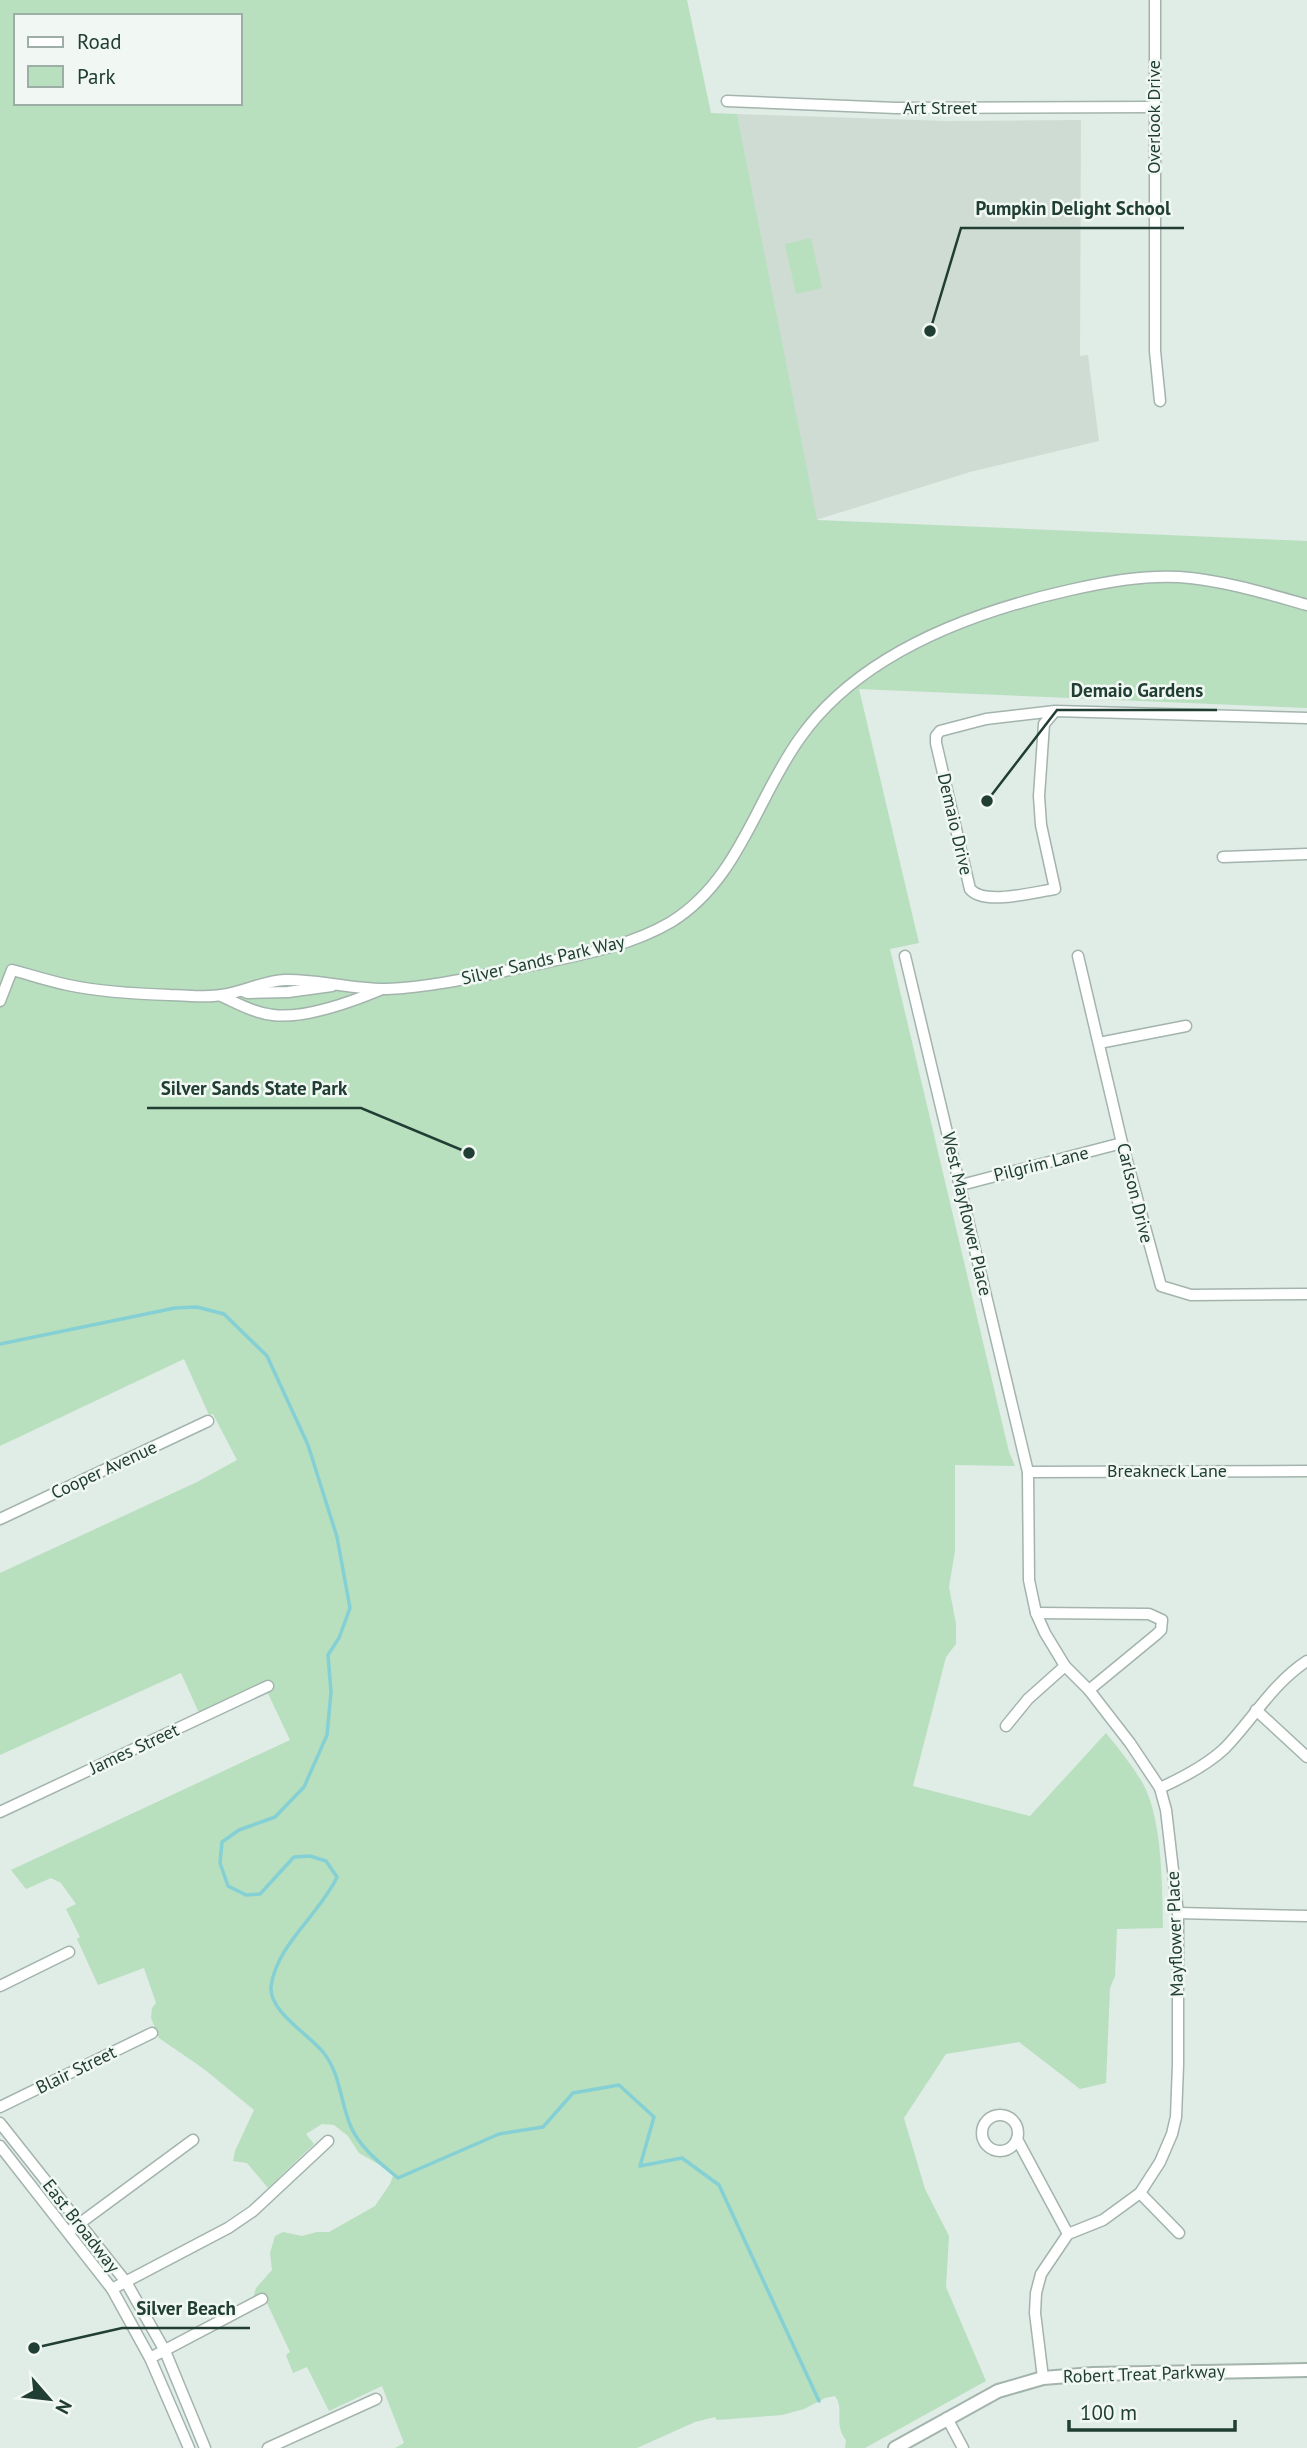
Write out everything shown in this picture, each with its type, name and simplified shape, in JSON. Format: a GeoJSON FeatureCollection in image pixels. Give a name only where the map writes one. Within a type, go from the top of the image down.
{"type":"FeatureCollection","features":[{"type":"Feature","properties":{"kind":"street","name":"Overlook Drive"},"geometry":{"type":"LineString","coordinates":[[1155,0],[1155,351],[1160,401]]}},
{"type":"Feature","properties":{"kind":"street","name":"Art Street"},"geometry":{"type":"LineString","coordinates":[[727,101],[896,107],[1154,107]]}},
{"type":"Feature","properties":{"kind":"street","name":"Silver Sands Park Way"},"geometry":{"type":"LineString","coordinates":[[219,996],[250,1009],[280,1015],[309,1013],[384,989],[463,979],[622,943],[671,921],[691,907],[728,866],[801,736],[838,696],[899,651],[943,630],[1000,609],[1050,595],[1144,577],[1179,577],[1218,582],[1307,605]]}},
{"type":"Feature","properties":{"kind":"street","name":"Demaio Drive"},"geometry":{"type":"LineString","coordinates":[[1055,711],[1044,724],[1039,796],[1041,825],[1055,889],[984,898],[975,896],[970,889],[936,736],[948,727],[1055,711],[1307,718]]}},
{"type":"Feature","properties":{"kind":"street"},"geometry":{"type":"LineString","coordinates":[[1223,857],[1307,854]]}},
{"type":"Feature","properties":{"kind":"street","name":"West Mayflower Place"},"geometry":{"type":"LineString","coordinates":[[905,956],[1028,1472]]}},
{"type":"Feature","properties":{"kind":"street","name":"Carlson Drive"},"geometry":{"type":"LineString","coordinates":[[1078,956],[1122,1143],[1161,1286],[1191,1295],[1307,1294]]}},
{"type":"Feature","properties":{"kind":"street","name":"Silver Sands Park Way"},"geometry":{"type":"LineString","coordinates":[[0,1001],[12,970],[102,991],[219,996],[242,990],[248,993],[288,992],[324,989],[335,985],[384,989]]}},
{"type":"Feature","properties":{"kind":"street"},"geometry":{"type":"LineString","coordinates":[[1099,1043],[1186,1026]]}},
{"type":"Feature","properties":{"kind":"street","name":"Pilgrim Lane"},"geometry":{"type":"LineString","coordinates":[[961,1185],[1122,1143]]}},
{"type":"Feature","properties":{"kind":"street","name":"Cooper Avenue"},"geometry":{"type":"LineString","coordinates":[[0,1519],[208,1421]]}},
{"type":"Feature","properties":{"kind":"street","name":"Breakneck Lane"},"geometry":{"type":"LineString","coordinates":[[1028,1472],[1307,1471]]}},
{"type":"Feature","properties":{"kind":"street","name":"Mayflower Place"},"geometry":{"type":"LineString","coordinates":[[1028,1472],[1029,1580],[1036,1613],[1065,1666],[1089,1690],[1130,1743],[1160,1788],[1166,1810],[1178,1913],[1176,2117],[1166,2149],[1153,2176],[1140,2193],[1103,2220],[1068,2234]]}},
{"type":"Feature","properties":{"kind":"street"},"geometry":{"type":"LineString","coordinates":[[1036,1613],[1149,1614],[1162,1620],[1161,1630],[1157,1634],[1089,1690]]}},
{"type":"Feature","properties":{"kind":"street"},"geometry":{"type":"LineString","coordinates":[[1160,1788],[1190,1774],[1224,1749],[1287,1675],[1307,1661]]}},
{"type":"Feature","properties":{"kind":"street"},"geometry":{"type":"LineString","coordinates":[[1006,1726],[1028,1699],[1065,1666]]}},
{"type":"Feature","properties":{"kind":"street","name":"James Street"},"geometry":{"type":"LineString","coordinates":[[0,1812],[268,1686]]}},
{"type":"Feature","properties":{"kind":"street"},"geometry":{"type":"LineString","coordinates":[[1256,1710],[1307,1757]]}},
{"type":"Feature","properties":{"kind":"street"},"geometry":{"type":"LineString","coordinates":[[1178,1913],[1307,1916]]}},
{"type":"Feature","properties":{"kind":"street"},"geometry":{"type":"LineString","coordinates":[[0,1986],[69,1952]]}},
{"type":"Feature","properties":{"kind":"street","name":"Blair Street"},"geometry":{"type":"LineString","coordinates":[[0,2106],[152,2034]]}},
{"type":"Feature","properties":{"kind":"street","name":"East Broadway"},"geometry":{"type":"LineString","coordinates":[[0,2123],[125,2282],[165,2351],[205,2448]]}},
{"type":"Feature","properties":{"kind":"street"},"geometry":{"type":"LineString","coordinates":[[1017,2139],[1068,2234],[1041,2274],[1036,2293],[1035,2313],[1043,2378]]}},
{"type":"Feature","properties":{"kind":"street"},"geometry":{"type":"LineString","coordinates":[[68,2232],[193,2140]]}},
{"type":"Feature","properties":{"kind":"street"},"geometry":{"type":"LineString","coordinates":[[112,2290],[228,2228],[253,2211],[328,2141]]}},
{"type":"Feature","properties":{"kind":"street","name":"East Broadway"},"geometry":{"type":"LineString","coordinates":[[0,2146],[112,2290],[150,2358],[189,2448]]}},
{"type":"Feature","properties":{"kind":"street"},"geometry":{"type":"LineString","coordinates":[[1140,2193],[1179,2234]]}},
{"type":"Feature","properties":{"kind":"street"},"geometry":{"type":"LineString","coordinates":[[150,2358],[262,2299]]}},
{"type":"Feature","properties":{"kind":"street","name":"Robert Treat Parkway"},"geometry":{"type":"LineString","coordinates":[[895,2448],[998,2391],[1043,2378],[1093,2374],[1307,2370]]}},
{"type":"Feature","properties":{"kind":"street"},"geometry":{"type":"LineString","coordinates":[[268,2448],[376,2399]]}},
{"type":"Feature","properties":{"kind":"street"},"geometry":{"type":"LineString","coordinates":[[947,2418],[963,2448]]}},
{"type":"Feature","properties":{"kind":"shaded area"},"geometry":{"type":"Polygon","coordinates":[[[737,114],[946,121],[1081,120],[1080,356],[1088,355],[1099,441],[970,472],[816,520],[737,114]]]}},
{"type":"Feature","properties":{"kind":"green space"},"geometry":{"type":"Polygon","coordinates":[[[0,0],[687,0],[711,113],[737,114],[817,520],[1307,541],[1307,708],[859,689],[919,943],[890,949],[1009,1452],[1015,1466],[955,1465],[955,1551],[949,1587],[956,1624],[956,1644],[946,1657],[913,1786],[1030,1816],[1106,1733],[1134,1769],[1149,1797],[1160,1853],[1163,1928],[1117,1929],[1115,1976],[1110,1988],[1106,2083],[1080,2089],[1019,2042],[946,2054],[904,2118],[925,2189],[949,2236],[946,2287],[986,2381],[865,2448],[845,2448],[846,2440],[840,2428],[839,2406],[835,2396],[782,2415],[717,2420],[715,2417],[695,2422],[637,2448],[395,2448],[404,2443],[382,2386],[329,2411],[307,2367],[293,2373],[286,2355],[290,2352],[265,2299],[253,2298],[256,2288],[272,2270],[270,2253],[275,2236],[283,2232],[302,2236],[329,2232],[375,2206],[394,2173],[359,2153],[348,2136],[334,2125],[322,2124],[306,2134],[314,2144],[268,2188],[247,2163],[233,2161],[254,2110],[204,2069],[159,2038],[151,2018],[152,2008],[156,2003],[144,1968],[98,1985],[66,1909],[76,1904],[61,1883],[51,1878],[26,1889],[11,1870],[290,1740],[263,1683],[199,1713],[181,1673],[0,1755],[0,1573],[197,1482],[237,1460],[213,1414],[209,1415],[184,1359],[0,1446],[0,0]]]}},
{"type":"Feature","properties":{"kind":"green space"},"geometry":{"type":"Polygon","coordinates":[[[811,238],[822,288],[796,294],[785,244],[811,238]]]}},
{"type":"Feature","properties":{"kind":"waterway"},"geometry":{"type":"LineString","coordinates":[[0,1344],[175,1308],[197,1307],[224,1314],[267,1356],[308,1445],[337,1537],[350,1608],[339,1638],[328,1655],[331,1692],[327,1735],[304,1787],[275,1817],[239,1830],[222,1842],[220,1863],[228,1886],[246,1895],[260,1894],[294,1857],[310,1856],[326,1861],[337,1877],[281,1957],[271,1987],[276,2005],[329,2061],[337,2079],[347,2118],[360,2142],[398,2178],[499,2134],[543,2127],[573,2093],[619,2085],[654,2117],[640,2166],[682,2158],[719,2185],[819,2401]]}},
{"type":"Feature","properties":{"kind":"place","name":"Pumpkin Delight School"},"geometry":{"type":"Point","coordinates":[930,331]}},
{"type":"Feature","properties":{"kind":"place","name":"Demaio Gardens"},"geometry":{"type":"Point","coordinates":[987,801]}},
{"type":"Feature","properties":{"kind":"place","name":"Silver Sands State Park"},"geometry":{"type":"Point","coordinates":[469,1153]}},
{"type":"Feature","properties":{"kind":"place","name":"Silver Beach"},"geometry":{"type":"Point","coordinates":[34,2348]}}]}
